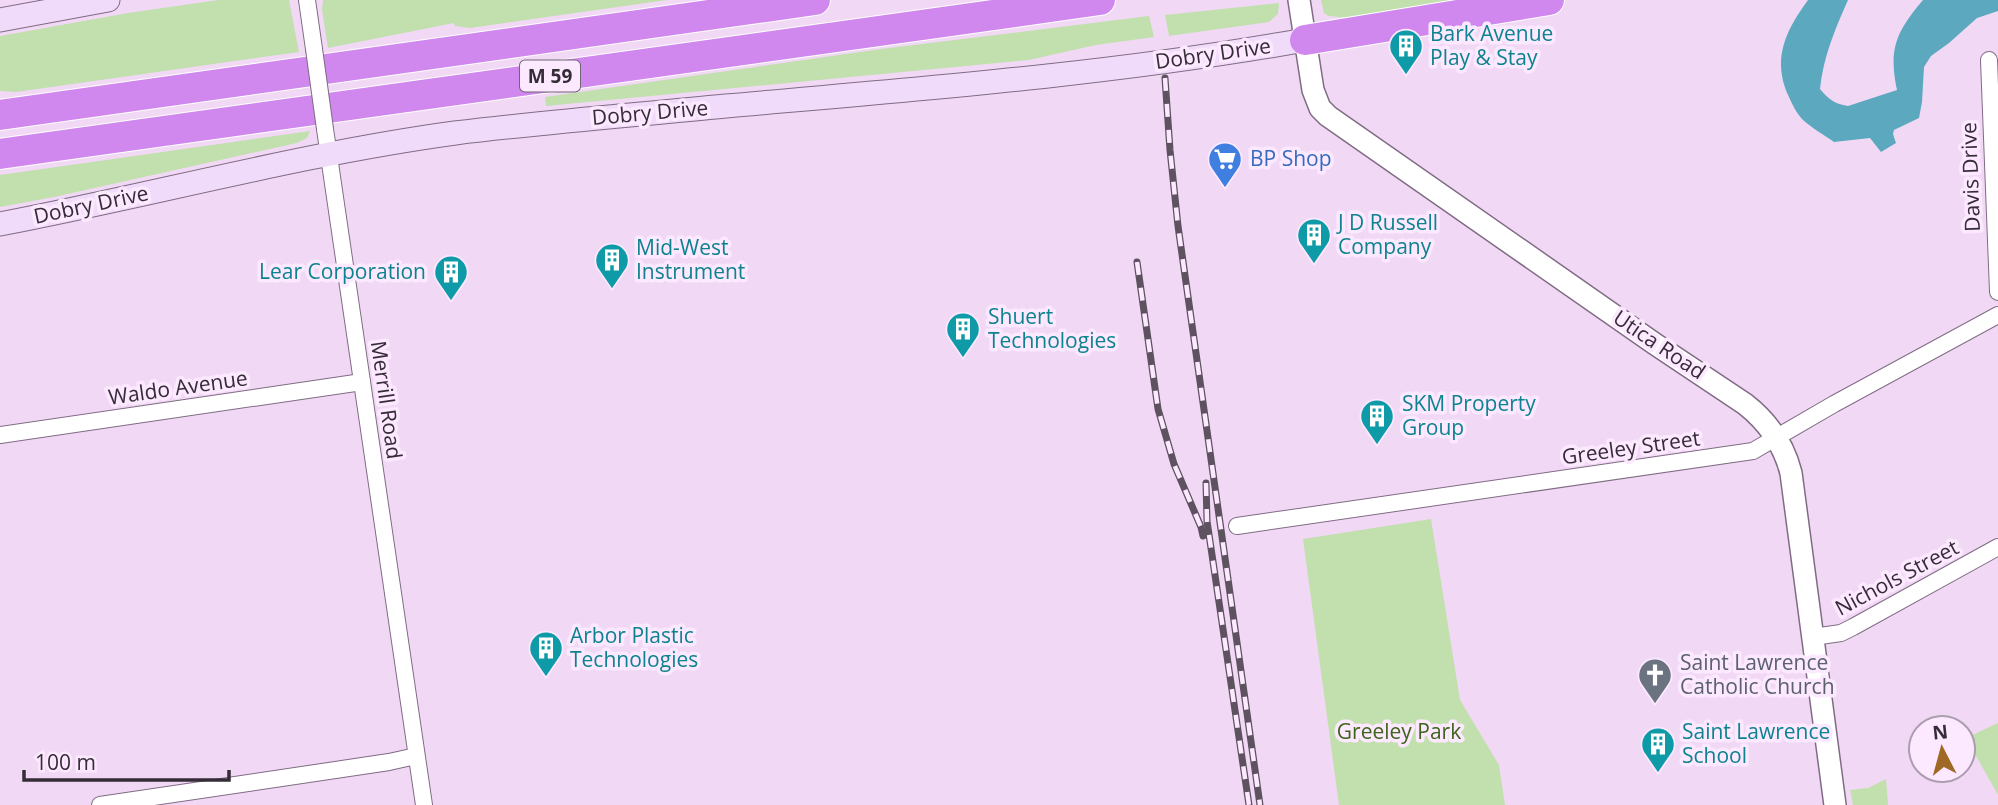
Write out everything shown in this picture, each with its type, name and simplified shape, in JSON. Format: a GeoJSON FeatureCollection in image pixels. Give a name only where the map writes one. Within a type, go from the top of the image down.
{"type":"FeatureCollection","features":[{"type":"Feature","properties":{"kind":"highway","name":"M 59"},"geometry":{"type":"LineString","coordinates":[[0,115],[815,0]]}},
{"type":"Feature","properties":{"kind":"highway","name":"M 59"},"geometry":{"type":"LineString","coordinates":[[0,154],[1100,0]]}},
{"type":"Feature","properties":{"kind":"highway"},"geometry":{"type":"LineString","coordinates":[[1305,40],[1549,0]]}},
{"type":"Feature","properties":{"kind":"main road"},"geometry":{"type":"LineString","coordinates":[[0,20],[108,0]]}},
{"type":"Feature","properties":{"kind":"main road","name":"Dobry Drive"},"geometry":{"type":"LineString","coordinates":[[0,224],[329,154],[409,140],[489,129],[1110,68],[1305,40]]}},
{"type":"Feature","properties":{"kind":"street","name":"Merrill Road"},"geometry":{"type":"LineString","coordinates":[[307,0],[424,805]]}},
{"type":"Feature","properties":{"kind":"street","name":"Utica Road"},"geometry":{"type":"LineString","coordinates":[[1299,0],[1313,90],[1320,108],[1328,116],[1745,404],[1756,412],[1777,438],[1791,473],[1836,805]]}},
{"type":"Feature","properties":{"kind":"street","name":"Davis Drive"},"geometry":{"type":"LineString","coordinates":[[1989,60],[1998,292]]}},
{"type":"Feature","properties":{"kind":"street","name":"Greeley Street"},"geometry":{"type":"LineString","coordinates":[[1237,526],[1758,449],[1803,421],[1998,315]]}},
{"type":"Feature","properties":{"kind":"street","name":"Waldo Avenue"},"geometry":{"type":"LineString","coordinates":[[0,435],[362,382]]}},
{"type":"Feature","properties":{"kind":"street","name":"Nichols Street"},"geometry":{"type":"LineString","coordinates":[[1813,638],[1853,627],[1998,547]]}},
{"type":"Feature","properties":{"kind":"street"},"geometry":{"type":"LineString","coordinates":[[100,805],[416,756]]}},
{"type":"Feature","properties":{"kind":"green space"},"geometry":{"type":"Polygon","coordinates":[[[218,0],[289,0],[299,52],[16,92],[0,91],[0,36],[218,0]]]}},
{"type":"Feature","properties":{"kind":"green space"},"geometry":{"type":"Polygon","coordinates":[[[323,0],[667,0],[470,28],[455,26],[454,23],[328,48],[323,0]]]}},
{"type":"Feature","properties":{"kind":"green space"},"geometry":{"type":"Polygon","coordinates":[[[1321,0],[1472,0],[1348,18],[1324,13],[1321,0]]]}},
{"type":"Feature","properties":{"kind":"green space"},"geometry":{"type":"Polygon","coordinates":[[[1279,3],[1278,14],[1269,22],[1169,36],[1165,15],[1279,3]]]}},
{"type":"Feature","properties":{"kind":"green space"},"geometry":{"type":"Polygon","coordinates":[[[1149,16],[1154,37],[1096,45],[1029,60],[546,106],[545,97],[881,49],[1149,16]]]}},
{"type":"Feature","properties":{"kind":"green space"},"geometry":{"type":"Polygon","coordinates":[[[310,131],[307,138],[297,143],[0,207],[0,175],[310,131]]]}},
{"type":"Feature","properties":{"kind":"green space","name":"Greeley Park"},"geometry":{"type":"Polygon","coordinates":[[[1431,519],[1460,700],[1499,765],[1505,805],[1339,805],[1303,539],[1431,519]]]}},
{"type":"Feature","properties":{"kind":"green space"},"geometry":{"type":"Polygon","coordinates":[[[1998,723],[1998,795],[1977,758],[1977,733],[1998,723]]]}},
{"type":"Feature","properties":{"kind":"green space"},"geometry":{"type":"Polygon","coordinates":[[[1886,779],[1888,805],[1853,805],[1850,790],[1868,788],[1886,779]]]}},
{"type":"Feature","properties":{"kind":"water"},"geometry":{"type":"Polygon","coordinates":[[[1808,0],[1848,0],[1827,55],[1820,89],[1832,100],[1848,106],[1897,90],[1894,51],[1901,31],[1923,0],[1998,0],[1998,11],[1977,18],[1931,56],[1924,67],[1919,118],[1894,130],[1896,143],[1881,152],[1870,138],[1834,142],[1803,120],[1792,103],[1784,83],[1781,58],[1793,23],[1808,0]]]}},
{"type":"Feature","properties":{"kind":"railway"},"geometry":{"type":"LineString","coordinates":[[1165,78],[1178,226],[1260,805]]}},
{"type":"Feature","properties":{"kind":"railway"},"geometry":{"type":"LineString","coordinates":[[1137,262],[1158,409],[1174,464],[1203,536]]}},
{"type":"Feature","properties":{"kind":"railway"},"geometry":{"type":"LineString","coordinates":[[1206,483],[1207,521],[1249,805]]}},
{"type":"Feature","properties":{"kind":"place","name":"Bark Avenue Play & Stay"},"geometry":{"type":"Point","coordinates":[1406,76]}},
{"type":"Feature","properties":{"kind":"place","name":"BP Shop"},"geometry":{"type":"Point","coordinates":[1225,189]}},
{"type":"Feature","properties":{"kind":"place","name":"J D Russell Company"},"geometry":{"type":"Point","coordinates":[1314,265]}},
{"type":"Feature","properties":{"kind":"place","name":"Mid-West Instrument"},"geometry":{"type":"Point","coordinates":[612,290]}},
{"type":"Feature","properties":{"kind":"place","name":"Lear Corporation"},"geometry":{"type":"Point","coordinates":[451,302]}},
{"type":"Feature","properties":{"kind":"place","name":"Shuert Technologies"},"geometry":{"type":"Point","coordinates":[963,359]}},
{"type":"Feature","properties":{"kind":"place","name":"SKM Property Group"},"geometry":{"type":"Point","coordinates":[1377,446]}},
{"type":"Feature","properties":{"kind":"place","name":"Arbor Plastic Technologies"},"geometry":{"type":"Point","coordinates":[546,678]}},
{"type":"Feature","properties":{"kind":"place","name":"Saint Lawrence Catholic Church"},"geometry":{"type":"Point","coordinates":[1655,705]}},
{"type":"Feature","properties":{"kind":"place","name":"Saint Lawrence School"},"geometry":{"type":"Point","coordinates":[1658,774]}}]}
